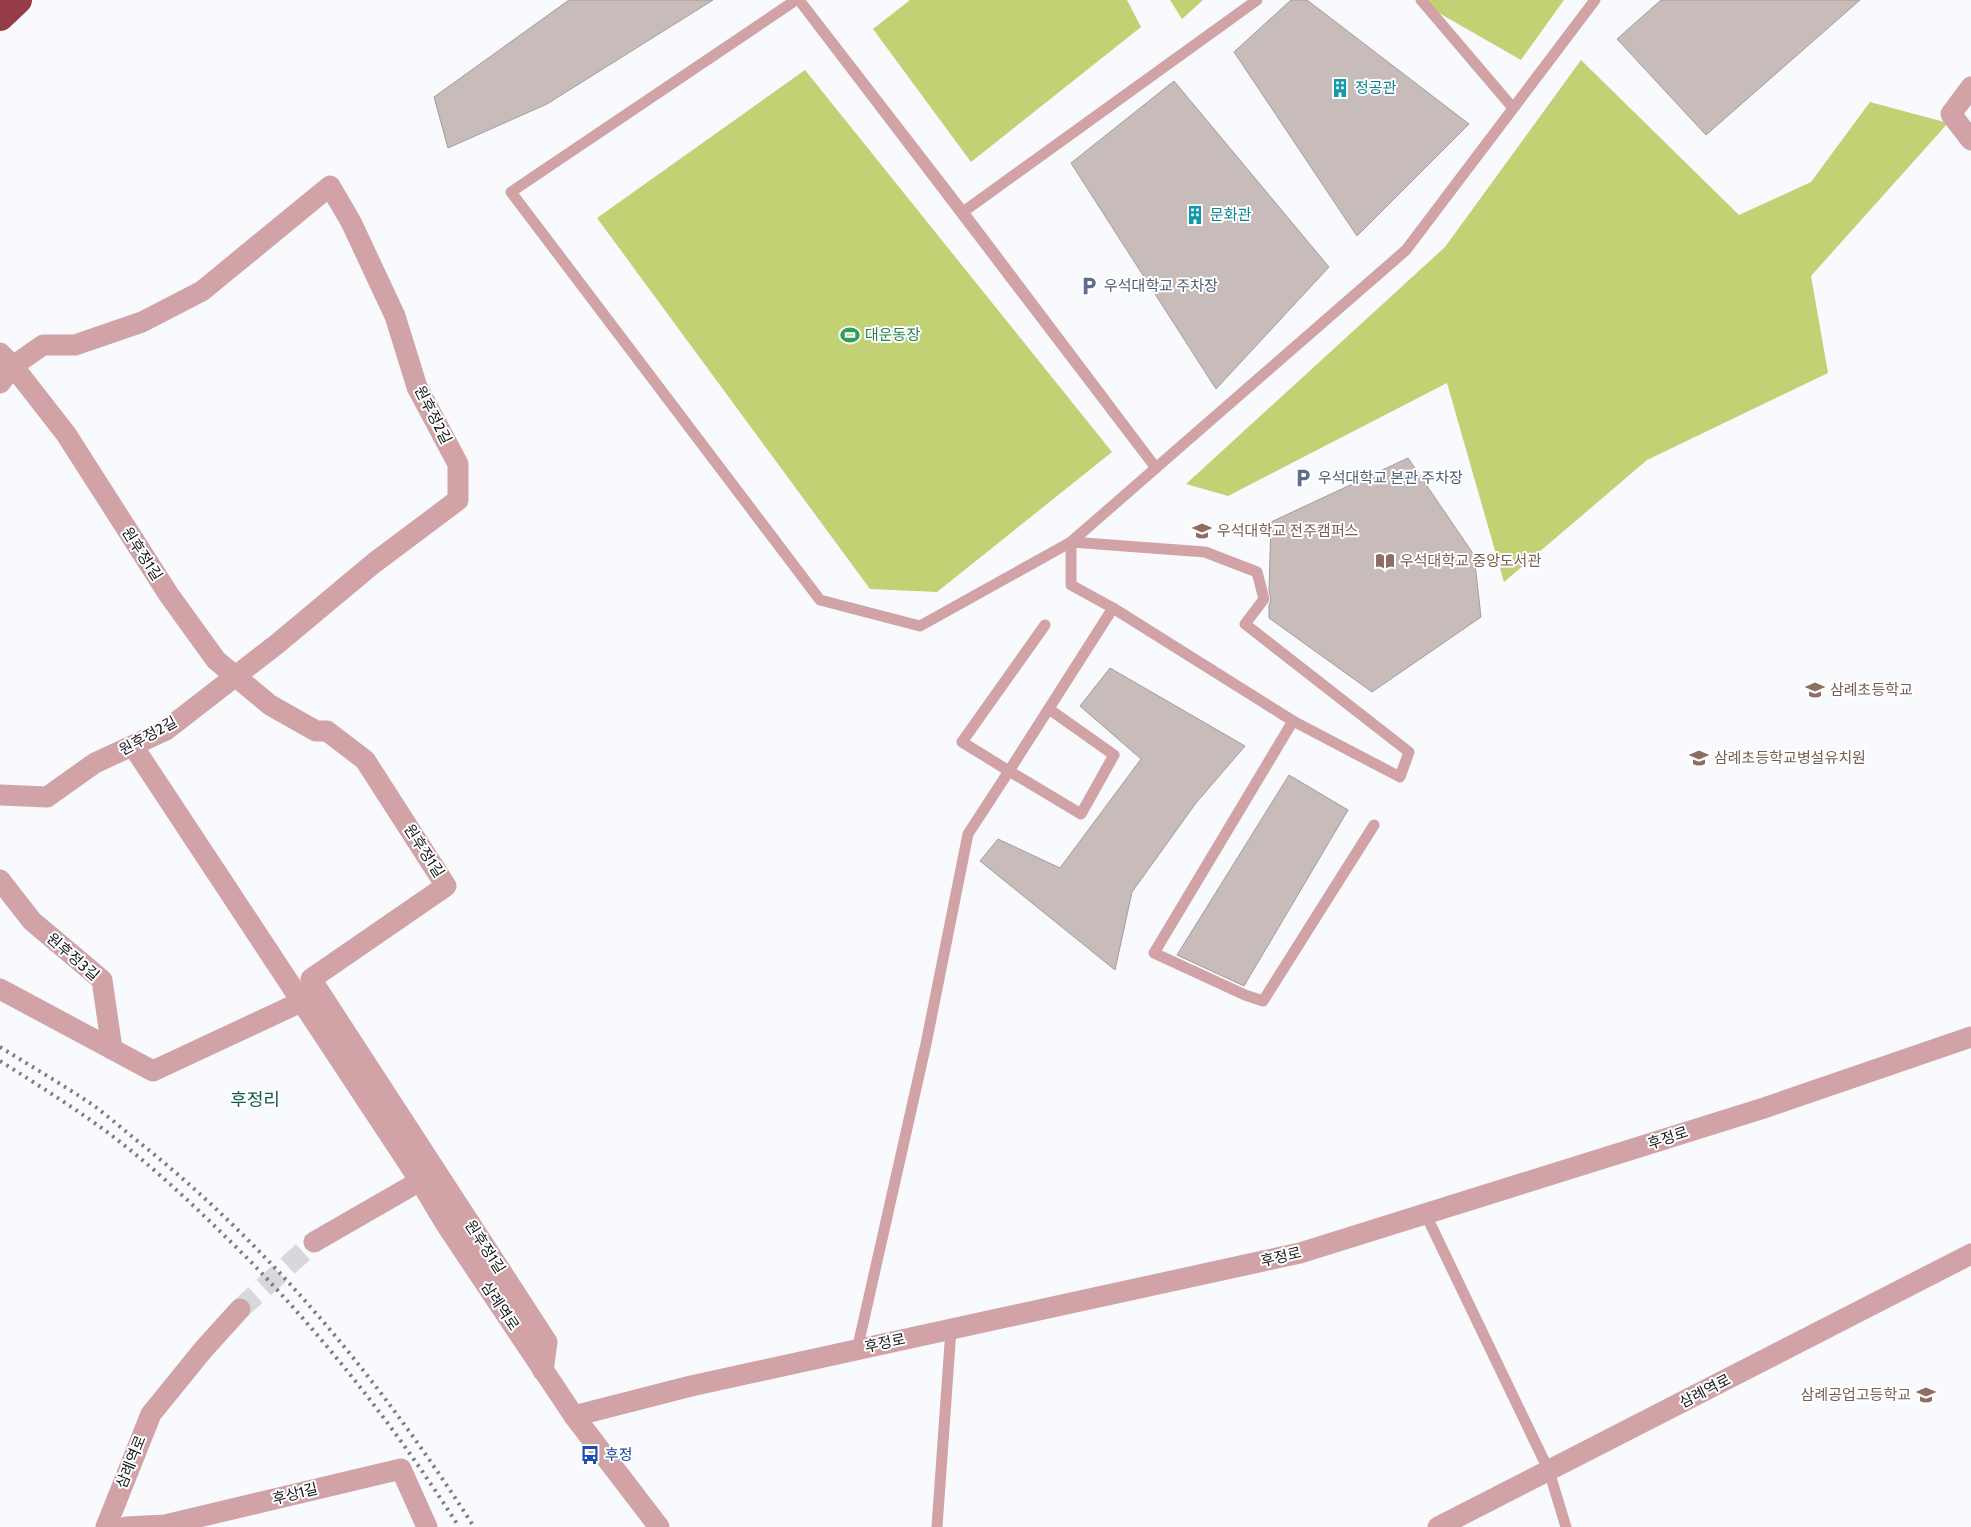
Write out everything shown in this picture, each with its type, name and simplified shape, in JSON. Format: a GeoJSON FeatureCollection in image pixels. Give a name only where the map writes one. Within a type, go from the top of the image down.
{"type":"FeatureCollection","features":[{"type":"Feature","properties":{"kind":"highway"},"geometry":{"type":"LineString","coordinates":[[0,17],[18,0]]}},
{"type":"Feature","properties":{"kind":"street"},"geometry":{"type":"LineString","coordinates":[[1971,87],[1951,114],[1971,140]]}},
{"type":"Feature","properties":{"kind":"street","name":"원후정2길"},"geometry":{"type":"LineString","coordinates":[[0,383],[6,359],[42,345],[75,345],[142,322],[202,291],[330,186],[351,222],[395,316],[417,387],[458,464],[458,500],[374,563],[278,644],[166,730],[95,763],[47,796],[0,795]]}},
{"type":"Feature","properties":{"kind":"street","name":"원후정1길"},"geometry":{"type":"LineString","coordinates":[[6,359],[66,434],[169,595],[216,660],[270,705],[316,731],[327,731],[366,760],[446,886],[311,979],[546,1342],[544,1371]]}},
{"type":"Feature","properties":{"kind":"street","name":"삼례역로"},"geometry":{"type":"LineString","coordinates":[[133,746],[303,1001],[420,1181],[445,1223],[574,1416],[659,1527]]}},
{"type":"Feature","properties":{"kind":"street","name":"원후정3길"},"geometry":{"type":"LineString","coordinates":[[0,880],[32,921],[102,980],[112,1049]]}},
{"type":"Feature","properties":{"kind":"street"},"geometry":{"type":"LineString","coordinates":[[0,989],[153,1071],[303,1001],[311,979]]}},
{"type":"Feature","properties":{"kind":"street","name":"후정로"},"geometry":{"type":"LineString","coordinates":[[574,1416],[692,1386],[1300,1253],[1764,1108],[1971,1037]]}},
{"type":"Feature","properties":{"kind":"street"},"geometry":{"type":"LineString","coordinates":[[314,1242],[420,1181]]}},
{"type":"Feature","properties":{"kind":"street","name":"삼례역로"},"geometry":{"type":"LineString","coordinates":[[1438,1527],[1971,1254]]}},
{"type":"Feature","properties":{"kind":"street","name":"삼례역로"},"geometry":{"type":"LineString","coordinates":[[106,1527],[151,1414],[203,1350],[240,1309]]}},
{"type":"Feature","properties":{"kind":"street","name":"후상1길"},"geometry":{"type":"LineString","coordinates":[[126,1527],[165,1525],[401,1468],[427,1527]]}},
{"type":"Feature","properties":{"kind":"lane"},"geometry":{"type":"LineString","coordinates":[[963,212],[1257,0]]}},
{"type":"Feature","properties":{"kind":"lane"},"geometry":{"type":"LineString","coordinates":[[1421,0],[1513,108]]}},
{"type":"Feature","properties":{"kind":"lane"},"geometry":{"type":"LineString","coordinates":[[800,3],[511,192],[820,600],[920,626],[1071,542],[1406,250],[1595,0]]}},
{"type":"Feature","properties":{"kind":"lane"},"geometry":{"type":"LineString","coordinates":[[800,3],[963,212],[1156,468]]}},
{"type":"Feature","properties":{"kind":"lane"},"geometry":{"type":"LineString","coordinates":[[800,3],[1156,468]]}},
{"type":"Feature","properties":{"kind":"lane"},"geometry":{"type":"LineString","coordinates":[[1071,542],[1204,552],[1257,572],[1264,599],[1245,624],[1409,752],[1400,777],[1293,722],[1113,608],[1071,585],[1071,542]]}},
{"type":"Feature","properties":{"kind":"lane"},"geometry":{"type":"LineString","coordinates":[[856,1350],[926,1044],[968,834],[1113,608]]}},
{"type":"Feature","properties":{"kind":"lane"},"geometry":{"type":"LineString","coordinates":[[1045,625],[962,742],[1081,814],[1114,755],[1049,709]]}},
{"type":"Feature","properties":{"kind":"lane"},"geometry":{"type":"LineString","coordinates":[[1293,722],[1154,953],[1245,995],[1263,1001],[1374,825]]}},
{"type":"Feature","properties":{"kind":"lane"},"geometry":{"type":"LineString","coordinates":[[1426,1215],[1549,1471],[1566,1527]]}},
{"type":"Feature","properties":{"kind":"lane"},"geometry":{"type":"LineString","coordinates":[[937,1527],[952,1329]]}},
{"type":"Feature","properties":{"kind":"green space"},"geometry":{"type":"Polygon","coordinates":[[[910,0],[1127,0],[1141,27],[971,162],[873,29],[910,0]]]}},
{"type":"Feature","properties":{"kind":"green space"},"geometry":{"type":"Polygon","coordinates":[[[1170,0],[1203,0],[1182,19],[1170,0]]]}},
{"type":"Feature","properties":{"kind":"green space"},"geometry":{"type":"Polygon","coordinates":[[[1429,0],[1564,0],[1521,60],[1425,5],[1429,0]]]}},
{"type":"Feature","properties":{"kind":"green space"},"geometry":{"type":"Polygon","coordinates":[[[1581,60],[1739,215],[1811,182],[1870,102],[1948,123],[1811,276],[1828,373],[1647,460],[1504,582],[1447,383],[1228,496],[1186,484],[1445,247],[1581,60]]]}},
{"type":"Feature","properties":{"kind":"green space","name":"대운동장"},"geometry":{"type":"Polygon","coordinates":[[[805,70],[1112,452],[937,592],[870,589],[597,218],[805,70]]]}},
{"type":"Feature","properties":{"kind":"building"},"geometry":{"type":"Polygon","coordinates":[[[569,0],[713,0],[547,104],[448,148],[434,97],[569,0]]]}},
{"type":"Feature","properties":{"kind":"building","name":"정공관"},"geometry":{"type":"Polygon","coordinates":[[[1291,0],[1307,0],[1469,124],[1357,236],[1234,52],[1291,0]]]}},
{"type":"Feature","properties":{"kind":"building"},"geometry":{"type":"Polygon","coordinates":[[[1661,0],[1860,0],[1706,135],[1617,39],[1661,0]]]}},
{"type":"Feature","properties":{"kind":"building","name":"문화관"},"geometry":{"type":"Polygon","coordinates":[[[1174,81],[1329,267],[1216,389],[1071,163],[1174,81]]]}},
{"type":"Feature","properties":{"kind":"building"},"geometry":{"type":"Polygon","coordinates":[[[1408,458],[1474,555],[1481,617],[1372,692],[1269,618],[1271,600],[1269,590],[1271,522],[1408,458]]]}},
{"type":"Feature","properties":{"kind":"building"},"geometry":{"type":"Polygon","coordinates":[[[1110,668],[1245,746],[1196,803],[1132,892],[1115,970],[980,861],[998,839],[1060,868],[1141,759],[1080,706],[1110,668]]]}},
{"type":"Feature","properties":{"kind":"building"},"geometry":{"type":"Polygon","coordinates":[[[1289,775],[1348,810],[1244,986],[1177,955],[1289,775]]]}},
{"type":"Feature","properties":{"kind":"tunnel"},"geometry":{"type":"LineString","coordinates":[[240,1309],[314,1242]]}},
{"type":"Feature","properties":{"kind":"railway"},"geometry":{"type":"LineString","coordinates":[[0,1047],[93,1105],[189,1184],[236,1228],[323,1321],[363,1371],[402,1422],[474,1527]]}},
{"type":"Feature","properties":{"kind":"railway"},"geometry":{"type":"LineString","coordinates":[[0,1061],[84,1115],[130,1150],[183,1196],[251,1262],[308,1324],[362,1389],[412,1457],[459,1527]]}},
{"type":"Feature","properties":{"kind":"place","name":"정공관"},"geometry":{"type":"Point","coordinates":[1340,88]}},
{"type":"Feature","properties":{"kind":"place","name":"문화관"},"geometry":{"type":"Point","coordinates":[1195,215]}},
{"type":"Feature","properties":{"kind":"place","name":"우석대학교 주차장"},"geometry":{"type":"Point","coordinates":[1089,286]}},
{"type":"Feature","properties":{"kind":"place","name":"대운동장"},"geometry":{"type":"Point","coordinates":[850,335]}},
{"type":"Feature","properties":{"kind":"place","name":"우석대학교 본관 주차장"},"geometry":{"type":"Point","coordinates":[1303,478]}},
{"type":"Feature","properties":{"kind":"place","name":"우석대학교 전주캠퍼스"},"geometry":{"type":"Point","coordinates":[1202,531]}},
{"type":"Feature","properties":{"kind":"place","name":"우석대학교 중앙도서관"},"geometry":{"type":"Point","coordinates":[1385,561]}},
{"type":"Feature","properties":{"kind":"place","name":"삼례초등학교"},"geometry":{"type":"Point","coordinates":[1815,690]}},
{"type":"Feature","properties":{"kind":"place","name":"삼례초등학교병설유치원"},"geometry":{"type":"Point","coordinates":[1699,758]}},
{"type":"Feature","properties":{"kind":"place","name":"삼례공업고등학교"},"geometry":{"type":"Point","coordinates":[1926,1395]}},
{"type":"Feature","properties":{"kind":"place","name":"후정"},"geometry":{"type":"Point","coordinates":[590,1455]}},
{"type":"Feature","properties":{"kind":"district","name":"후정리"},"geometry":{"type":"Point","coordinates":[255,1100]}}]}
